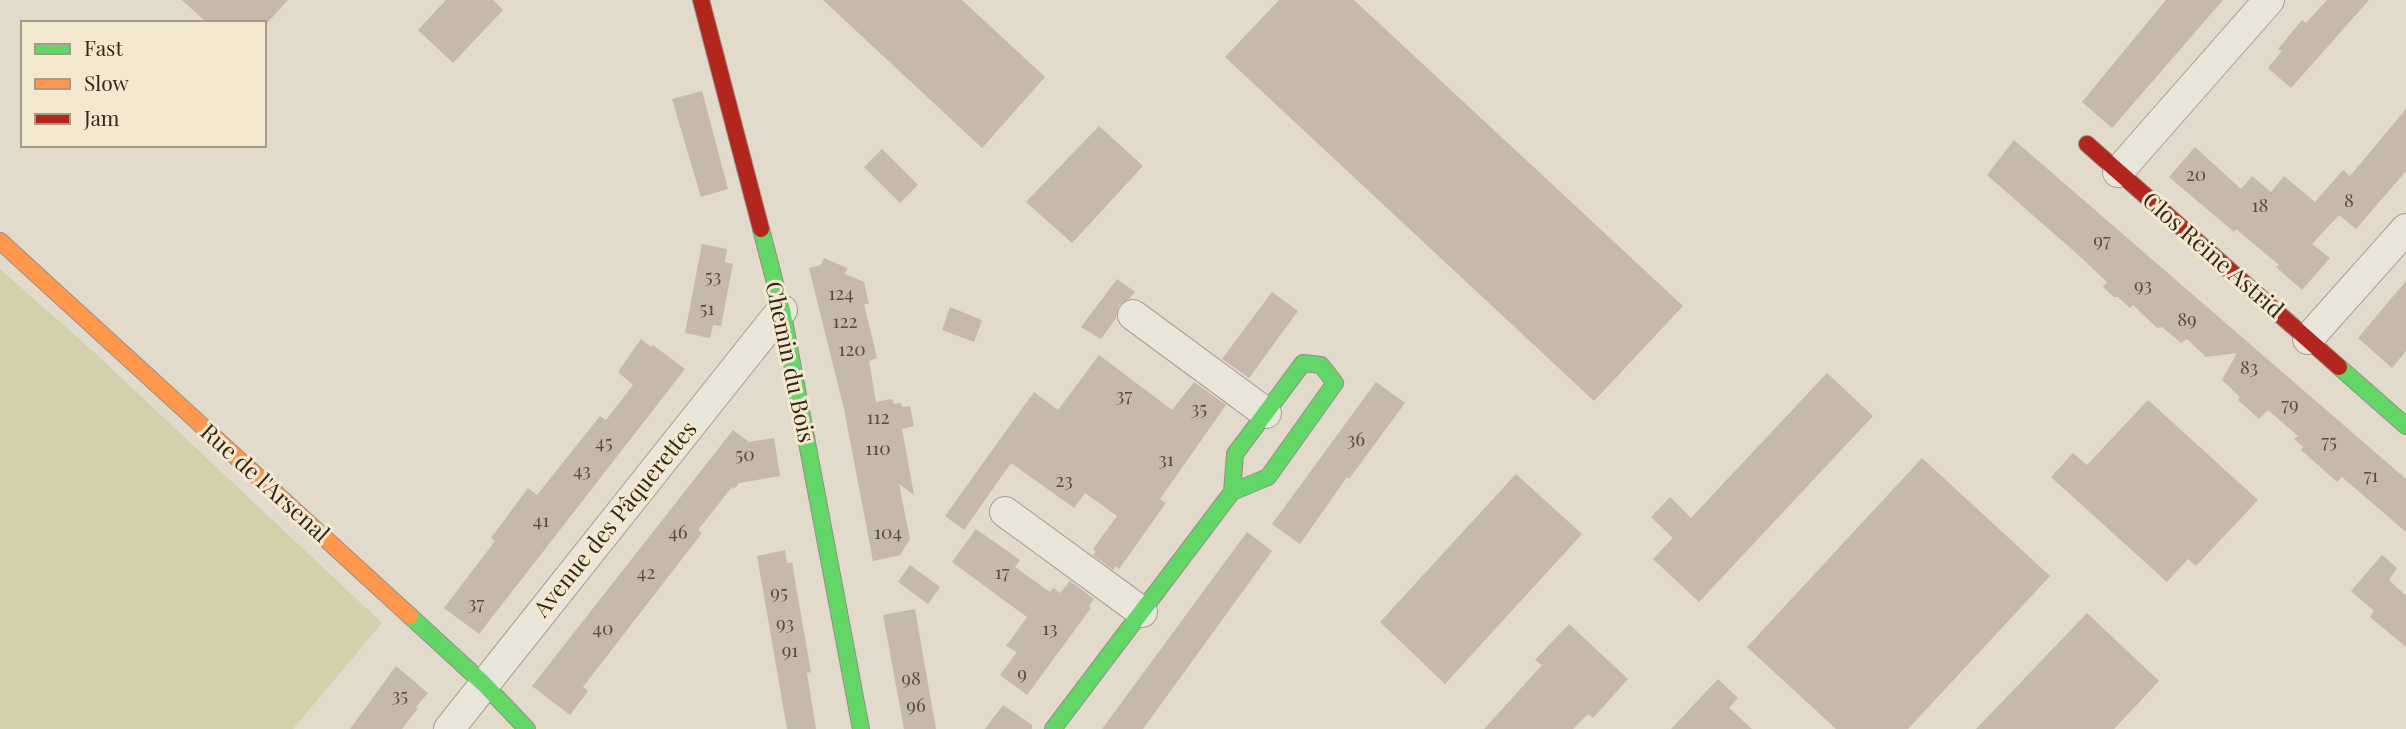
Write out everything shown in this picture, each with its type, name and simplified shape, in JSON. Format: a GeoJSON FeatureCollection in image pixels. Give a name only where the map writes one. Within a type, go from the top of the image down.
{"type":"FeatureCollection","features":[{"type":"Feature","properties":{"kind":"street","name":"Chemin du Bois"},"geometry":{"type":"LineString","coordinates":[[701,0],[782,310],[861,729]]}},
{"type":"Feature","properties":{"kind":"street"},"geometry":{"type":"LineString","coordinates":[[2119,172],[2269,0]]}},
{"type":"Feature","properties":{"kind":"street","name":"Clos Reine Astrid"},"geometry":{"type":"LineString","coordinates":[[2087,144],[2406,426]]}},
{"type":"Feature","properties":{"kind":"street"},"geometry":{"type":"LineString","coordinates":[[2308,339],[2406,229]]}},
{"type":"Feature","properties":{"kind":"street","name":"Rue de l'Arsenal"},"geometry":{"type":"LineString","coordinates":[[0,241],[484,684],[527,729]]}},
{"type":"Feature","properties":{"kind":"street","name":"Avenue des Pâquerettes"},"geometry":{"type":"LineString","coordinates":[[449,729],[782,310]]}},
{"type":"Feature","properties":{"kind":"street"},"geometry":{"type":"LineString","coordinates":[[1133,314],[1266,413]]}},
{"type":"Feature","properties":{"kind":"street"},"geometry":{"type":"LineString","coordinates":[[1053,729],[1232,492],[1268,477],[1335,383],[1321,365],[1303,363],[1235,454],[1232,492]]}},
{"type":"Feature","properties":{"kind":"street"},"geometry":{"type":"LineString","coordinates":[[1005,512],[1142,612]]}},
{"type":"Feature","properties":{"kind":"green space"},"geometry":{"type":"Polygon","coordinates":[[[0,269],[96,354],[382,623],[293,729],[0,729],[0,269]]]}},
{"type":"Feature","properties":{"kind":"building"},"geometry":{"type":"Polygon","coordinates":[[[182,0],[288,0],[267,23],[205,21],[182,0]]]}},
{"type":"Feature","properties":{"kind":"building"},"geometry":{"type":"Polygon","coordinates":[[[446,0],[493,0],[503,10],[453,63],[418,30],[446,0]]]}},
{"type":"Feature","properties":{"kind":"building"},"geometry":{"type":"Polygon","coordinates":[[[823,0],[962,0],[1045,77],[982,148],[823,0]]]}},
{"type":"Feature","properties":{"kind":"building"},"geometry":{"type":"Polygon","coordinates":[[[1279,0],[1354,0],[1683,306],[1594,401],[1225,57],[1279,0]]]}},
{"type":"Feature","properties":{"kind":"building"},"geometry":{"type":"Polygon","coordinates":[[[2166,0],[2223,0],[2112,128],[2082,102],[2166,0]]]}},
{"type":"Feature","properties":{"kind":"building"},"geometry":{"type":"Polygon","coordinates":[[[2327,0],[2369,0],[2291,88],[2268,68],[2282,51],[2278,49],[2302,20],[2306,23],[2327,0]]]}},
{"type":"Feature","properties":{"kind":"building"},"geometry":{"type":"Polygon","coordinates":[[[702,91],[728,189],[701,197],[672,99],[702,91]]]}},
{"type":"Feature","properties":{"kind":"building"},"geometry":{"type":"Polygon","coordinates":[[[2406,109],[2406,171],[2356,229],[2339,215],[2312,244],[2330,258],[2302,290],[2276,267],[2279,265],[2236,229],[2234,232],[2169,177],[2195,147],[2241,189],[2252,176],[2271,192],[2284,176],[2315,202],[2343,170],[2350,176],[2406,109]]]}},
{"type":"Feature","properties":{"kind":"building"},"geometry":{"type":"Polygon","coordinates":[[[1099,126],[1143,166],[1072,243],[1026,202],[1099,126]]]}},
{"type":"Feature","properties":{"kind":"building"},"geometry":{"type":"Polygon","coordinates":[[[2014,140],[2406,479],[2406,532],[2342,477],[2337,482],[2301,450],[2303,447],[2294,439],[2298,436],[2268,410],[2259,419],[2238,400],[2240,397],[2222,380],[2237,353],[2206,357],[2187,339],[2181,343],[2162,327],[2157,328],[2133,305],[2130,308],[2118,297],[2114,297],[2103,287],[2107,282],[1987,175],[2014,140]]]}},
{"type":"Feature","properties":{"kind":"building"},"geometry":{"type":"Polygon","coordinates":[[[882,149],[918,185],[900,203],[864,167],[882,149]]]}},
{"type":"Feature","properties":{"kind":"building"},"geometry":{"type":"Polygon","coordinates":[[[702,244],[727,249],[725,262],[733,264],[721,326],[713,325],[710,338],[685,333],[702,244]]]}},
{"type":"Feature","properties":{"kind":"building"},"geometry":{"type":"Polygon","coordinates":[[[824,258],[847,268],[845,274],[864,282],[869,304],[864,304],[877,358],[869,361],[876,402],[892,399],[894,404],[910,406],[914,426],[902,429],[914,495],[899,484],[910,539],[900,555],[873,561],[844,409],[809,268],[821,265],[824,258]]]}},
{"type":"Feature","properties":{"kind":"building"},"geometry":{"type":"Polygon","coordinates":[[[1117,279],[1135,292],[1119,305],[1116,318],[1101,339],[1081,327],[1117,279]]]}},
{"type":"Feature","properties":{"kind":"building"},"geometry":{"type":"Polygon","coordinates":[[[2406,281],[2406,351],[2392,368],[2358,338],[2406,281]]]}},
{"type":"Feature","properties":{"kind":"building"},"geometry":{"type":"Polygon","coordinates":[[[1272,292],[1298,311],[1249,378],[1222,359],[1272,292]]]}},
{"type":"Feature","properties":{"kind":"building"},"geometry":{"type":"Polygon","coordinates":[[[950,307],[982,320],[974,342],[942,330],[950,307]]]}},
{"type":"Feature","properties":{"kind":"building"},"geometry":{"type":"Polygon","coordinates":[[[641,339],[685,369],[479,634],[444,608],[495,541],[491,538],[528,488],[537,495],[600,416],[606,420],[633,385],[618,372],[641,339]]]}},
{"type":"Feature","properties":{"kind":"building"},"geometry":{"type":"Polygon","coordinates":[[[1099,355],[1172,410],[1194,382],[1226,405],[1160,499],[1166,503],[1119,569],[1116,566],[1113,570],[1093,555],[1096,552],[1093,549],[1117,516],[1085,493],[1074,508],[1011,463],[964,530],[945,516],[1034,392],[1058,410],[1099,355]]]}},
{"type":"Feature","properties":{"kind":"building"},"geometry":{"type":"Polygon","coordinates":[[[1827,373],[1873,416],[1699,602],[1653,559],[1673,538],[1651,517],[1670,497],[1691,518],[1827,373]]]}},
{"type":"Feature","properties":{"kind":"building"},"geometry":{"type":"Polygon","coordinates":[[[1376,382],[1405,403],[1349,479],[1347,477],[1300,544],[1272,524],[1376,382]]]}},
{"type":"Feature","properties":{"kind":"building"},"geometry":{"type":"Polygon","coordinates":[[[2148,400],[2258,500],[2196,566],[2188,559],[2167,582],[2051,477],[2073,453],[2087,465],[2148,400]]]}},
{"type":"Feature","properties":{"kind":"building"},"geometry":{"type":"Polygon","coordinates":[[[733,430],[749,442],[774,438],[780,476],[739,483],[734,489],[732,487],[698,530],[702,533],[583,687],[588,691],[570,715],[532,686],[733,430]]]}},
{"type":"Feature","properties":{"kind":"building"},"geometry":{"type":"Polygon","coordinates":[[[1922,458],[2050,576],[1908,729],[1836,729],[1747,647],[1922,458]]]}},
{"type":"Feature","properties":{"kind":"building"},"geometry":{"type":"Polygon","coordinates":[[[1516,474],[1582,534],[1445,684],[1380,622],[1516,474]]]}},
{"type":"Feature","properties":{"kind":"building"},"geometry":{"type":"Polygon","coordinates":[[[976,529],[1020,560],[1015,567],[1050,592],[1053,588],[1060,593],[1070,581],[1094,599],[1089,606],[1091,608],[1027,695],[1000,675],[1017,652],[1006,646],[1027,617],[952,562],[976,529]]]}},
{"type":"Feature","properties":{"kind":"building"},"geometry":{"type":"Polygon","coordinates":[[[1247,532],[1272,551],[1143,729],[1102,729],[1247,532]]]}},
{"type":"Feature","properties":{"kind":"building"},"geometry":{"type":"Polygon","coordinates":[[[785,550],[787,563],[792,562],[811,672],[807,673],[816,729],[787,729],[757,556],[785,550]]]}},
{"type":"Feature","properties":{"kind":"building"},"geometry":{"type":"Polygon","coordinates":[[[2382,555],[2397,568],[2389,580],[2406,596],[2406,647],[2370,617],[2374,611],[2351,591],[2382,555]]]}},
{"type":"Feature","properties":{"kind":"building"},"geometry":{"type":"Polygon","coordinates":[[[910,565],[940,587],[928,604],[898,582],[910,565]]]}},
{"type":"Feature","properties":{"kind":"building"},"geometry":{"type":"Polygon","coordinates":[[[915,609],[936,729],[904,729],[883,615],[915,609]]]}},
{"type":"Feature","properties":{"kind":"building"},"geometry":{"type":"Polygon","coordinates":[[[2087,613],[2159,681],[2114,729],[1976,729],[2087,613]]]}},
{"type":"Feature","properties":{"kind":"building"},"geometry":{"type":"Polygon","coordinates":[[[1569,624],[1628,679],[1593,718],[1588,714],[1573,729],[1484,729],[1542,665],[1535,660],[1569,624]]]}},
{"type":"Feature","properties":{"kind":"building"},"geometry":{"type":"Polygon","coordinates":[[[396,666],[428,693],[416,707],[418,708],[402,729],[350,729],[396,666]]]}},
{"type":"Feature","properties":{"kind":"building"},"geometry":{"type":"Polygon","coordinates":[[[1718,679],[1738,698],[1729,708],[1752,729],[1671,729],[1718,679]]]}},
{"type":"Feature","properties":{"kind":"building"},"geometry":{"type":"Polygon","coordinates":[[[1003,705],[1032,725],[1032,729],[985,729],[1003,705]]]}},
{"type":"Feature","properties":{"kind":"traffic: fast"},"geometry":{"type":"LineString","coordinates":[[761,229],[782,310],[861,729]]}},
{"type":"Feature","properties":{"kind":"traffic: fast"},"geometry":{"type":"LineString","coordinates":[[1053,729],[1232,492],[1268,477],[1335,383],[1321,365],[1303,363],[1235,454],[1232,492]]}},
{"type":"Feature","properties":{"kind":"traffic: fast"},"geometry":{"type":"LineString","coordinates":[[2339,367],[2406,426]]}},
{"type":"Feature","properties":{"kind":"traffic: fast"},"geometry":{"type":"LineString","coordinates":[[410,616],[484,684],[527,729]]}},
{"type":"Feature","properties":{"kind":"traffic: slow"},"geometry":{"type":"LineString","coordinates":[[0,241],[410,616]]}},
{"type":"Feature","properties":{"kind":"traffic: jam"},"geometry":{"type":"LineString","coordinates":[[701,0],[761,229]]}},
{"type":"Feature","properties":{"kind":"traffic: jam"},"geometry":{"type":"LineString","coordinates":[[2087,144],[2339,367]]}}]}
